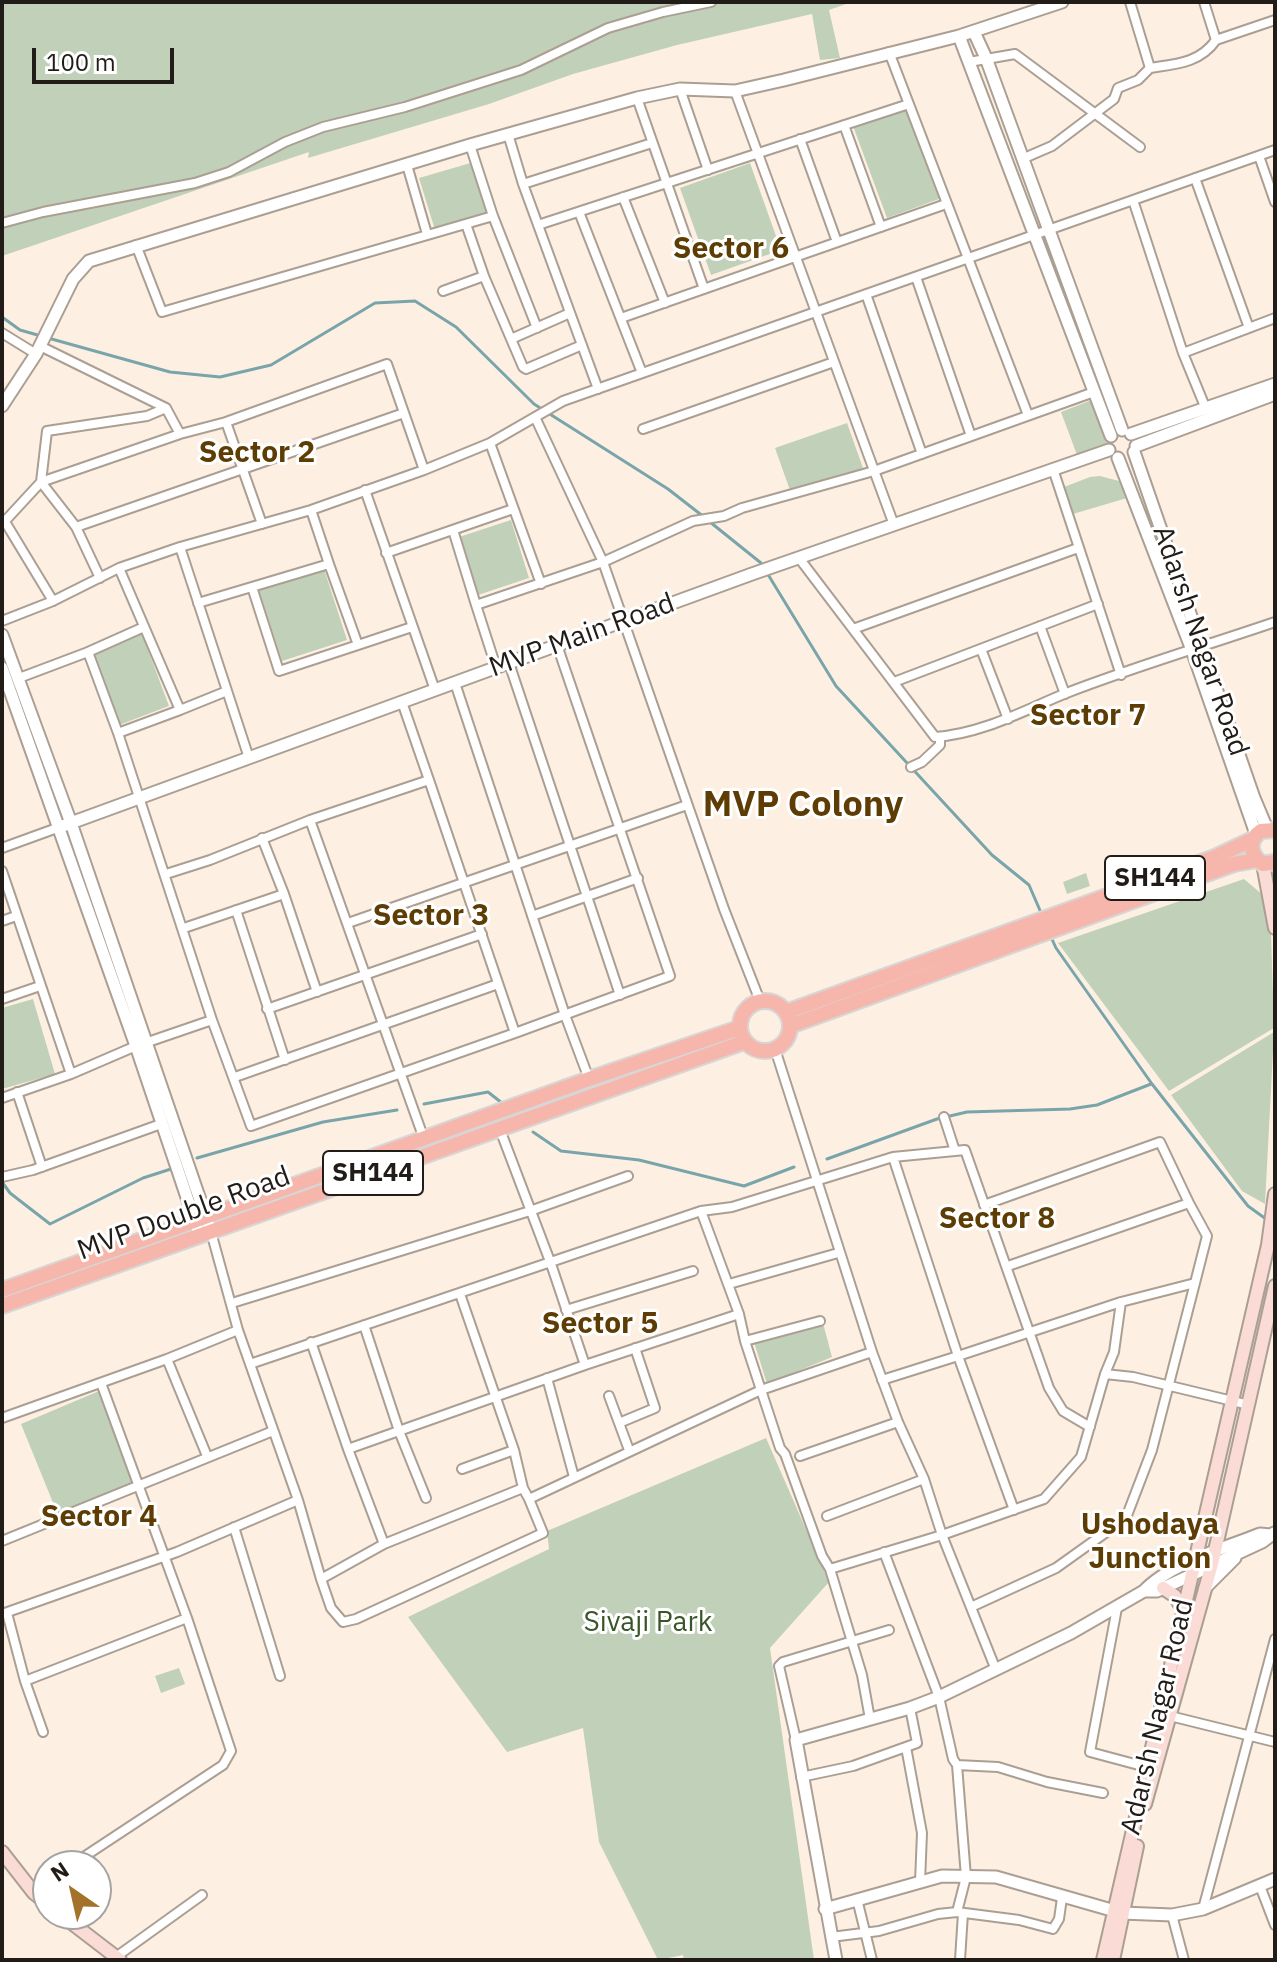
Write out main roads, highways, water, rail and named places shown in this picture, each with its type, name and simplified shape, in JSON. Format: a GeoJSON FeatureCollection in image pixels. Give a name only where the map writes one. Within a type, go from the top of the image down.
{"type":"FeatureCollection","features":[{"type":"Feature","properties":{"kind":"main road"},"geometry":{"type":"LineString","coordinates":[[1267,832],[1252,854],[1265,862],[1275,928]]}},
{"type":"Feature","properties":{"kind":"main road","name":"SH144"},"geometry":{"type":"LineString","coordinates":[[1114,900],[1267,832]]}},
{"type":"Feature","properties":{"kind":"main road","name":"SH144"},"geometry":{"type":"LineString","coordinates":[[788,1019],[1114,900],[1234,864],[1265,862]]}},
{"type":"Feature","properties":{"kind":"main road"},"geometry":{"type":"LineString","coordinates":[[760,1001],[774,1002],[788,1019],[786,1040],[775,1049],[758,1051],[742,1035],[744,1011],[760,1001]]}},
{"type":"Feature","properties":{"kind":"main road","name":"MVP Double Road"},"geometry":{"type":"LineString","coordinates":[[13,1291],[116,1266],[497,1120],[742,1035]]}},
{"type":"Feature","properties":{"kind":"main road","name":"MVP Double Road"},"geometry":{"type":"LineString","coordinates":[[2,1306],[13,1291],[111,1251],[424,1139],[497,1120]]}},
{"type":"Feature","properties":{"kind":"main road","name":"Adarsh Nagar Road"},"geometry":{"type":"LineString","coordinates":[[1113,1960],[1118,1912],[1146,1767],[1231,1400],[1270,1248],[1275,1194]]}},
{"type":"Feature","properties":{"kind":"main road"},"geometry":{"type":"LineString","coordinates":[[111,1251],[116,1266]]}},
{"type":"Feature","properties":{"kind":"main road","name":"Adarsh Nagar Road"},"geometry":{"type":"LineString","coordinates":[[1103,1960],[1213,1558],[1275,1286]]}},
{"type":"Feature","properties":{"kind":"main road"},"geometry":{"type":"LineString","coordinates":[[1163,1588],[1175,1596],[1183,1610]]}},
{"type":"Feature","properties":{"kind":"main road"},"geometry":{"type":"LineString","coordinates":[[2,1852],[32,1890]]}},
{"type":"Feature","properties":{"kind":"main road"},"geometry":{"type":"LineString","coordinates":[[80,1930],[116,1959]]}},
{"type":"Feature","properties":{"kind":"waterway"},"geometry":{"type":"LineString","coordinates":[[48,338],[170,372],[220,377],[271,365],[375,303],[415,301],[456,327],[534,404],[668,489],[704,517]]}},
{"type":"Feature","properties":{"kind":"waterway"},"geometry":{"type":"LineString","coordinates":[[2,317],[20,330],[41,336]]}},
{"type":"Feature","properties":{"kind":"waterway"},"geometry":{"type":"LineString","coordinates":[[710,522],[761,563],[836,686],[992,855],[1029,885],[1042,915]]}},
{"type":"Feature","properties":{"kind":"waterway"},"geometry":{"type":"LineString","coordinates":[[1051,937],[1152,1084],[1248,1206],[1266,1219]]}},
{"type":"Feature","properties":{"kind":"waterway"},"geometry":{"type":"LineString","coordinates":[[827,1159],[937,1119],[967,1112],[1070,1109],[1097,1105],[1151,1084]]}},
{"type":"Feature","properties":{"kind":"waterway"},"geometry":{"type":"LineString","coordinates":[[424,1104],[488,1092],[502,1103]]}},
{"type":"Feature","properties":{"kind":"waterway"},"geometry":{"type":"LineString","coordinates":[[197,1158],[323,1122],[397,1110]]}},
{"type":"Feature","properties":{"kind":"waterway"},"geometry":{"type":"LineString","coordinates":[[533,1132],[561,1151],[639,1160],[744,1186],[794,1167]]}},
{"type":"Feature","properties":{"kind":"waterway"},"geometry":{"type":"LineString","coordinates":[[2,1182],[10,1193],[50,1224],[143,1178],[174,1168]]}},
{"type":"Feature","properties":{"kind":"district","name":"Sector 6"},"geometry":{"type":"Point","coordinates":[731,249]}},
{"type":"Feature","properties":{"kind":"district","name":"Sector 2"},"geometry":{"type":"Point","coordinates":[257,453]}},
{"type":"Feature","properties":{"kind":"district","name":"Sector 7"},"geometry":{"type":"Point","coordinates":[1088,716]}},
{"type":"Feature","properties":{"kind":"district","name":"MVP Colony"},"geometry":{"type":"Point","coordinates":[803,806]}},
{"type":"Feature","properties":{"kind":"district","name":"Sector 3"},"geometry":{"type":"Point","coordinates":[431,916]}},
{"type":"Feature","properties":{"kind":"district","name":"Sector 8"},"geometry":{"type":"Point","coordinates":[997,1219]}},
{"type":"Feature","properties":{"kind":"district","name":"Sector 5"},"geometry":{"type":"Point","coordinates":[600,1324]}},
{"type":"Feature","properties":{"kind":"district","name":"Sector 4"},"geometry":{"type":"Point","coordinates":[99,1517]}},
{"type":"Feature","properties":{"kind":"district","name":"Ushodaya Junction"},"geometry":{"type":"Point","coordinates":[1150,1542]}},
{"type":"Feature","properties":{"kind":"park label","name":"Sivaji Park"},"geometry":{"type":"Point","coordinates":[648,1623]}}]}
